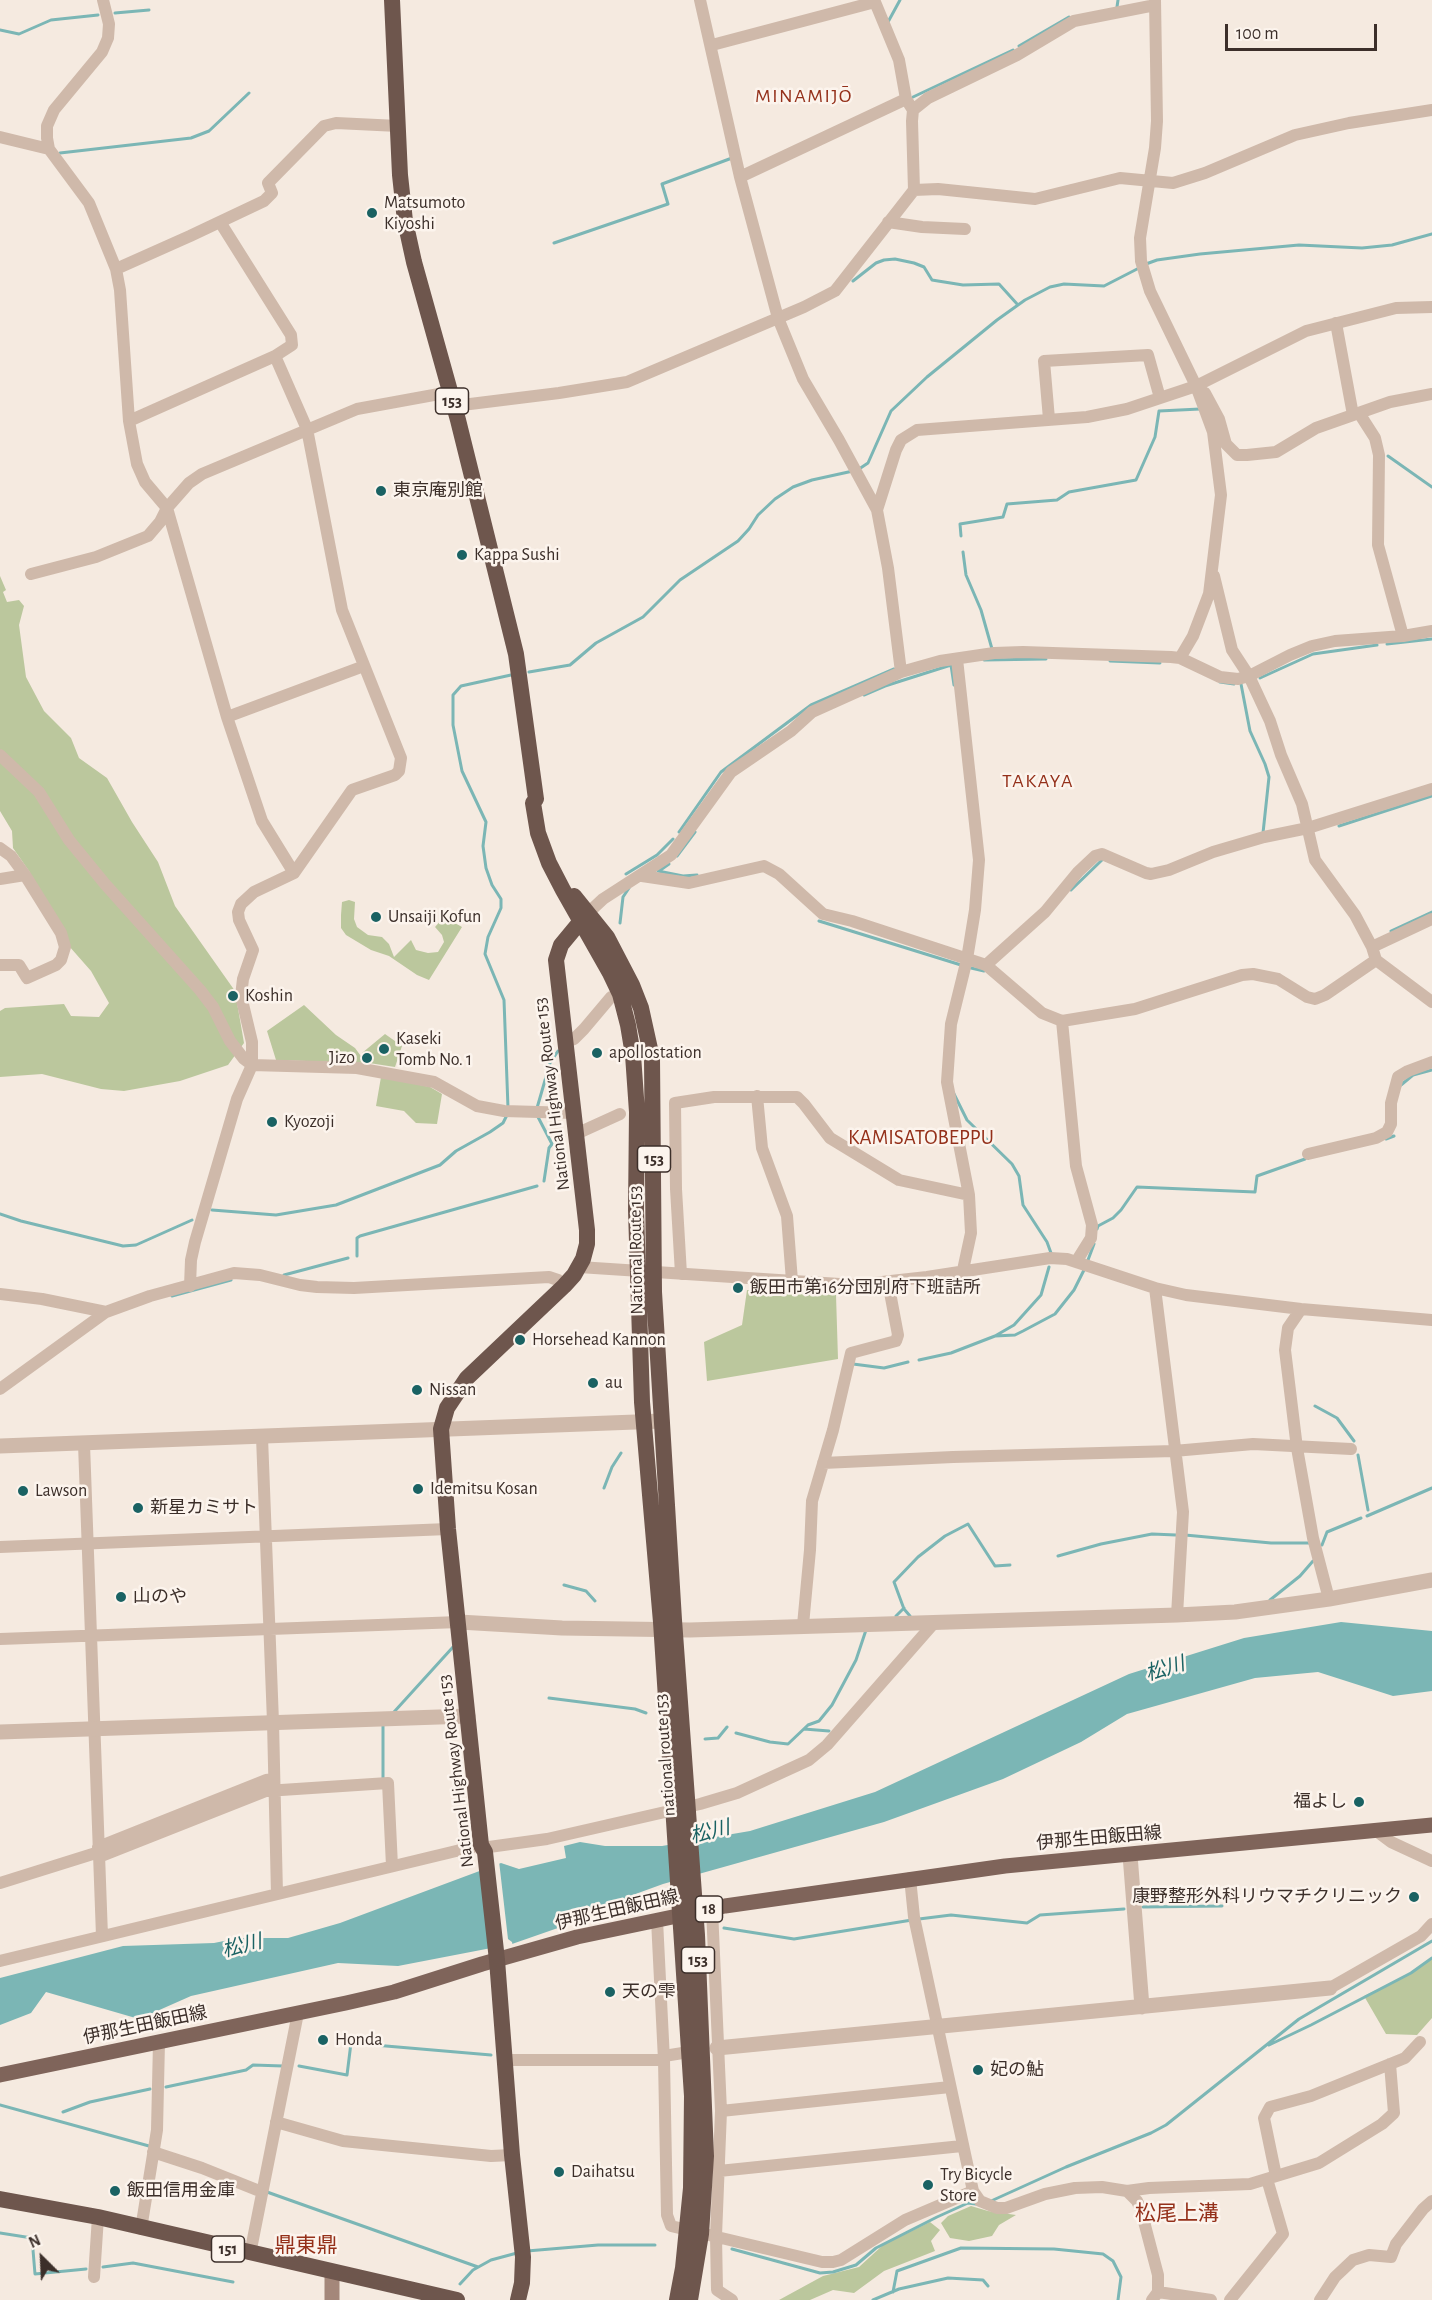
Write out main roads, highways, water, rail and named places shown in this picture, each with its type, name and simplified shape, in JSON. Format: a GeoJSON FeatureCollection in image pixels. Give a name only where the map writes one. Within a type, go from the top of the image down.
{"type":"FeatureCollection","features":[{"type":"Feature","properties":{"kind":"highway","name":"153"},"geometry":{"type":"LineString","coordinates":[[392,0],[400,175],[405,221],[518,665],[536,799],[539,801],[547,842],[584,917]]}},
{"type":"Feature","properties":{"kind":"highway","name":"National Highway Route 153"},"geometry":{"type":"LineString","coordinates":[[518,2300],[523,2269],[522,2251],[496,1955],[448,1529],[441,1429],[447,1408],[467,1378],[564,1286],[579,1267],[587,1244],[556,960],[561,945],[584,917]]}},
{"type":"Feature","properties":{"kind":"highway","name":"National Route 153"},"geometry":{"type":"LineString","coordinates":[[584,917],[607,937],[632,985],[641,1008],[652,1058],[654,1292],[662,1421]]}},
{"type":"Feature","properties":{"kind":"highway","name":"National Route 153"},"geometry":{"type":"LineString","coordinates":[[584,917],[620,994],[633,1055],[637,1112],[636,1210],[644,1423]]}},
{"type":"Feature","properties":{"kind":"highway","name":"national route 153"},"geometry":{"type":"LineString","coordinates":[[662,1421],[668,1621],[692,2096],[691,2188],[683,2268],[677,2300]]}},
{"type":"Feature","properties":{"kind":"highway","name":"national route 153"},"geometry":{"type":"LineString","coordinates":[[644,1423],[668,1621],[697,1935],[706,2156],[701,2234],[690,2300]]}},
{"type":"Feature","properties":{"kind":"highway","name":"151"},"geometry":{"type":"LineString","coordinates":[[0,2199],[98,2217],[141,2229],[457,2300]]}},
{"type":"Feature","properties":{"kind":"main road","name":"伊那生田飯田線"},"geometry":{"type":"LineString","coordinates":[[0,2075],[394,1992],[496,1955],[712,1909],[910,1878],[1005,1866],[1432,1825]]}},
{"type":"Feature","properties":{"kind":"main road"},"geometry":{"type":"LineString","coordinates":[[332,2273],[332,2300]]}},
{"type":"Feature","properties":{"kind":"water","name":"松川"},"geometry":{"type":"Polygon","coordinates":[[[1341,1622],[1432,1631],[1432,1691],[1393,1696],[1318,1672],[1255,1678],[1127,1714],[1081,1742],[1003,1779],[884,1822],[663,1884],[630,1896],[578,1921],[512,1944],[398,1966],[338,1963],[191,1996],[139,2019],[46,1992],[31,2013],[0,2025],[0,1978],[123,1946],[214,1943],[239,1938],[288,1938],[340,1923],[501,1863],[519,1869],[566,1858],[564,1846],[580,1842],[605,1846],[662,1846],[750,1831],[875,1792],[1129,1674],[1244,1638],[1341,1622]]]}},
{"type":"Feature","properties":{"kind":"waterway"},"geometry":{"type":"LineString","coordinates":[[888,22],[900,0]]}},
{"type":"Feature","properties":{"kind":"waterway"},"geometry":{"type":"LineString","coordinates":[[1117,7],[1118,0]]}},
{"type":"Feature","properties":{"kind":"waterway"},"geometry":{"type":"LineString","coordinates":[[115,13],[149,10]]}},
{"type":"Feature","properties":{"kind":"waterway"},"geometry":{"type":"LineString","coordinates":[[0,30],[19,34],[51,20],[98,15]]}},
{"type":"Feature","properties":{"kind":"waterway"},"geometry":{"type":"LineString","coordinates":[[1019,46],[1069,17]]}},
{"type":"Feature","properties":{"kind":"waterway"},"geometry":{"type":"LineString","coordinates":[[913,97],[1013,50]]}},
{"type":"Feature","properties":{"kind":"waterway"},"geometry":{"type":"LineString","coordinates":[[60,153],[191,138],[209,131],[249,93]]}},
{"type":"Feature","properties":{"kind":"waterway"},"geometry":{"type":"LineString","coordinates":[[554,243],[668,204],[662,184],[732,158]]}},
{"type":"Feature","properties":{"kind":"waterway"},"geometry":{"type":"LineString","coordinates":[[1146,264],[1157,260],[1200,254],[1299,245],[1362,248],[1392,245],[1432,234]]}},
{"type":"Feature","properties":{"kind":"waterway"},"geometry":{"type":"LineString","coordinates":[[853,281],[876,263],[895,259],[924,267],[932,280],[963,285],[999,284],[1018,305]]}},
{"type":"Feature","properties":{"kind":"waterway"},"geometry":{"type":"LineString","coordinates":[[859,469],[868,463],[891,411],[927,377],[997,320],[1025,300],[1050,287],[1064,284],[1104,286],[1141,267]]}},
{"type":"Feature","properties":{"kind":"waterway"},"geometry":{"type":"LineString","coordinates":[[961,536],[960,524],[1003,517],[1007,504],[1057,500],[1069,492],[1136,480],[1155,437],[1159,411],[1200,409]]}},
{"type":"Feature","properties":{"kind":"waterway"},"geometry":{"type":"LineString","coordinates":[[1388,456],[1432,487]]}},
{"type":"Feature","properties":{"kind":"waterway"},"geometry":{"type":"LineString","coordinates":[[529,672],[570,665],[596,643],[643,617],[680,580],[738,541],[758,515],[775,499],[793,487],[812,480],[853,471]]}},
{"type":"Feature","properties":{"kind":"waterway"},"geometry":{"type":"LineString","coordinates":[[963,552],[966,575],[981,610],[992,649]]}},
{"type":"Feature","properties":{"kind":"waterway"},"geometry":{"type":"LineString","coordinates":[[1387,644],[1432,639]]}},
{"type":"Feature","properties":{"kind":"waterway"},"geometry":{"type":"LineString","coordinates":[[1260,678],[1313,654],[1377,645]]}},
{"type":"Feature","properties":{"kind":"waterway"},"geometry":{"type":"LineString","coordinates":[[984,660],[1046,659]]}},
{"type":"Feature","properties":{"kind":"waterway"},"geometry":{"type":"LineString","coordinates":[[1110,661],[1160,663]]}},
{"type":"Feature","properties":{"kind":"waterway"},"geometry":{"type":"LineString","coordinates":[[864,695],[951,665],[954,685]]}},
{"type":"Feature","properties":{"kind":"waterway"},"geometry":{"type":"LineString","coordinates":[[679,832],[721,772],[811,705],[894,669]]}},
{"type":"Feature","properties":{"kind":"waterway"},"geometry":{"type":"LineString","coordinates":[[508,1108],[504,1000],[485,954],[488,937],[501,908],[501,899],[492,885],[486,868],[483,846],[486,822],[462,771],[453,725],[453,695],[461,686],[511,675]]}},
{"type":"Feature","properties":{"kind":"waterway"},"geometry":{"type":"LineString","coordinates":[[1220,682],[1234,684]]}},
{"type":"Feature","properties":{"kind":"waterway"},"geometry":{"type":"LineString","coordinates":[[1241,684],[1250,731],[1269,777],[1263,833]]}},
{"type":"Feature","properties":{"kind":"waterway"},"geometry":{"type":"LineString","coordinates":[[1339,826],[1432,796]]}},
{"type":"Feature","properties":{"kind":"waterway"},"geometry":{"type":"LineString","coordinates":[[677,856],[695,832]]}},
{"type":"Feature","properties":{"kind":"waterway"},"geometry":{"type":"LineString","coordinates":[[626,874],[657,855],[673,839]]}},
{"type":"Feature","properties":{"kind":"waterway"},"geometry":{"type":"LineString","coordinates":[[1071,890],[1103,859]]}},
{"type":"Feature","properties":{"kind":"waterway"},"geometry":{"type":"LineString","coordinates":[[659,871],[669,864]]}},
{"type":"Feature","properties":{"kind":"waterway"},"geometry":{"type":"LineString","coordinates":[[658,871],[683,876],[697,875]]}},
{"type":"Feature","properties":{"kind":"waterway"},"geometry":{"type":"LineString","coordinates":[[620,923],[623,897],[629,888]]}},
{"type":"Feature","properties":{"kind":"waterway"},"geometry":{"type":"LineString","coordinates":[[1391,931],[1432,912]]}},
{"type":"Feature","properties":{"kind":"waterway"},"geometry":{"type":"LineString","coordinates":[[819,921],[961,965]]}},
{"type":"Feature","properties":{"kind":"waterway"},"geometry":{"type":"LineString","coordinates":[[971,968],[984,971]]}},
{"type":"Feature","properties":{"kind":"waterway"},"geometry":{"type":"LineString","coordinates":[[537,1108],[550,1063],[558,1051]]}},
{"type":"Feature","properties":{"kind":"waterway"},"geometry":{"type":"LineString","coordinates":[[1401,1085],[1413,1075],[1432,1070]]}},
{"type":"Feature","properties":{"kind":"waterway"},"geometry":{"type":"LineString","coordinates":[[953,1092],[967,1120],[1012,1164],[1019,1176],[1023,1205],[1047,1242],[1051,1253]]}},
{"type":"Feature","properties":{"kind":"waterway"},"geometry":{"type":"LineString","coordinates":[[212,1210],[276,1215],[336,1205],[440,1165],[456,1151],[503,1123],[507,1115]]}},
{"type":"Feature","properties":{"kind":"waterway"},"geometry":{"type":"LineString","coordinates":[[538,1117],[552,1144],[549,1148],[544,1181]]}},
{"type":"Feature","properties":{"kind":"waterway"},"geometry":{"type":"LineString","coordinates":[[1386,1139],[1394,1136]]}},
{"type":"Feature","properties":{"kind":"waterway"},"geometry":{"type":"LineString","coordinates":[[1097,1229],[1121,1210],[1137,1187],[1255,1192],[1257,1176],[1305,1159]]}},
{"type":"Feature","properties":{"kind":"waterway"},"geometry":{"type":"LineString","coordinates":[[357,1256],[357,1238],[360,1236],[537,1186]]}},
{"type":"Feature","properties":{"kind":"waterway"},"geometry":{"type":"LineString","coordinates":[[0,1214],[123,1246],[136,1245],[192,1220]]}},
{"type":"Feature","properties":{"kind":"waterway"},"geometry":{"type":"LineString","coordinates":[[1088,1260],[1094,1244]]}},
{"type":"Feature","properties":{"kind":"waterway"},"geometry":{"type":"LineString","coordinates":[[284,1275],[348,1258]]}},
{"type":"Feature","properties":{"kind":"waterway"},"geometry":{"type":"LineString","coordinates":[[995,1336],[1014,1325],[1041,1295],[1049,1267]]}},
{"type":"Feature","properties":{"kind":"waterway"},"geometry":{"type":"LineString","coordinates":[[919,1360],[951,1353],[995,1336],[1015,1335],[1055,1314],[1074,1290],[1084,1270]]}},
{"type":"Feature","properties":{"kind":"waterway"},"geometry":{"type":"LineString","coordinates":[[172,1296],[231,1280]]}},
{"type":"Feature","properties":{"kind":"waterway"},"geometry":{"type":"LineString","coordinates":[[853,1364],[884,1368],[908,1362]]}},
{"type":"Feature","properties":{"kind":"waterway"},"geometry":{"type":"LineString","coordinates":[[1315,1406],[1337,1418],[1354,1441]]}},
{"type":"Feature","properties":{"kind":"waterway"},"geometry":{"type":"LineString","coordinates":[[604,1488],[612,1467],[621,1453]]}},
{"type":"Feature","properties":{"kind":"waterway"},"geometry":{"type":"LineString","coordinates":[[1358,1455],[1368,1510]]}},
{"type":"Feature","properties":{"kind":"waterway"},"geometry":{"type":"LineString","coordinates":[[1367,1516],[1432,1488]]}},
{"type":"Feature","properties":{"kind":"waterway"},"geometry":{"type":"LineString","coordinates":[[1322,1545],[1327,1532],[1361,1518]]}},
{"type":"Feature","properties":{"kind":"waterway"},"geometry":{"type":"LineString","coordinates":[[910,1616],[904,1609],[894,1582],[918,1557],[945,1536],[968,1524],[995,1566],[1010,1565]]}},
{"type":"Feature","properties":{"kind":"waterway"},"geometry":{"type":"LineString","coordinates":[[1058,1556],[1101,1544],[1152,1534],[1176,1535]]}},
{"type":"Feature","properties":{"kind":"waterway"},"geometry":{"type":"LineString","coordinates":[[1185,1535],[1271,1543],[1310,1543]]}},
{"type":"Feature","properties":{"kind":"waterway"},"geometry":{"type":"LineString","coordinates":[[1270,1600],[1300,1576],[1313,1561]]}},
{"type":"Feature","properties":{"kind":"waterway"},"geometry":{"type":"LineString","coordinates":[[564,1585],[586,1591],[595,1601]]}},
{"type":"Feature","properties":{"kind":"waterway"},"geometry":{"type":"LineString","coordinates":[[896,1616],[904,1608]]}},
{"type":"Feature","properties":{"kind":"waterway"},"geometry":{"type":"LineString","coordinates":[[736,1733],[788,1744],[808,1725],[819,1721],[832,1705],[856,1660],[866,1630]]}},
{"type":"Feature","properties":{"kind":"waterway"},"geometry":{"type":"LineString","coordinates":[[394,1712],[453,1647]]}},
{"type":"Feature","properties":{"kind":"waterway"},"geometry":{"type":"LineString","coordinates":[[549,1698],[635,1709],[646,1713]]}},
{"type":"Feature","properties":{"kind":"waterway"},"geometry":{"type":"LineString","coordinates":[[383,1726],[383,1779]]}},
{"type":"Feature","properties":{"kind":"waterway"},"geometry":{"type":"LineString","coordinates":[[705,1739],[718,1738],[727,1727]]}},
{"type":"Feature","properties":{"kind":"waterway"},"geometry":{"type":"LineString","coordinates":[[804,1729],[829,1731]]}},
{"type":"Feature","properties":{"kind":"waterway"},"geometry":{"type":"LineString","coordinates":[[1143,1907],[1222,1906]]}},
{"type":"Feature","properties":{"kind":"waterway"},"geometry":{"type":"LineString","coordinates":[[919,1919],[951,1915],[1027,1923],[1040,1915],[1124,1909]]}},
{"type":"Feature","properties":{"kind":"waterway"},"geometry":{"type":"LineString","coordinates":[[724,1928],[794,1939],[912,1920]]}},
{"type":"Feature","properties":{"kind":"waterway"},"geometry":{"type":"LineString","coordinates":[[991,2201],[1166,2125],[1299,2019],[1432,1941]]}},
{"type":"Feature","properties":{"kind":"waterway"},"geometry":{"type":"LineString","coordinates":[[1269,2045],[1411,1973],[1432,1958]]}},
{"type":"Feature","properties":{"kind":"waterway"},"geometry":{"type":"LineString","coordinates":[[299,2066],[347,2075],[351,2043],[491,2055]]}},
{"type":"Feature","properties":{"kind":"waterway"},"geometry":{"type":"LineString","coordinates":[[166,2087],[246,2070],[253,2065],[283,2066]]}},
{"type":"Feature","properties":{"kind":"waterway"},"geometry":{"type":"LineString","coordinates":[[63,2112],[90,2102],[150,2089]]}},
{"type":"Feature","properties":{"kind":"waterway"},"geometry":{"type":"LineString","coordinates":[[0,2105],[149,2146]]}},
{"type":"Feature","properties":{"kind":"waterway"},"geometry":{"type":"LineString","coordinates":[[267,2192],[478,2267]]}},
{"type":"Feature","properties":{"kind":"waterway"},"geometry":{"type":"LineString","coordinates":[[732,2249],[820,2273],[833,2272],[856,2265],[876,2248],[937,2217],[968,2203],[976,2204]]}},
{"type":"Feature","properties":{"kind":"waterway"},"geometry":{"type":"LineString","coordinates":[[0,2233],[32,2238],[35,2274],[86,2269]]}},
{"type":"Feature","properties":{"kind":"waterway"},"geometry":{"type":"LineString","coordinates":[[527,2251],[598,2245],[655,2245]]}},
{"type":"Feature","properties":{"kind":"waterway"},"geometry":{"type":"LineString","coordinates":[[893,2292],[897,2271],[961,2248],[1054,2249],[1103,2254],[1113,2261],[1121,2277],[1118,2300]]}},
{"type":"Feature","properties":{"kind":"waterway"},"geometry":{"type":"LineString","coordinates":[[460,2284],[473,2270],[491,2260],[517,2253]]}},
{"type":"Feature","properties":{"kind":"waterway"},"geometry":{"type":"LineString","coordinates":[[103,2267],[133,2263],[233,2282]]}},
{"type":"Feature","properties":{"kind":"waterway"},"geometry":{"type":"LineString","coordinates":[[873,2300],[899,2289],[948,2278],[983,2280],[988,2286]]}},
{"type":"Feature","properties":{"kind":"place","name":"Matsumoto Kiyoshi"},"geometry":{"type":"Point","coordinates":[372,213]}},
{"type":"Feature","properties":{"kind":"place","name":"東京庵別館"},"geometry":{"type":"Point","coordinates":[381,491]}},
{"type":"Feature","properties":{"kind":"place","name":"Kappa Sushi"},"geometry":{"type":"Point","coordinates":[462,555]}},
{"type":"Feature","properties":{"kind":"place","name":"Unsaiji Kofun"},"geometry":{"type":"Point","coordinates":[376,917]}},
{"type":"Feature","properties":{"kind":"place","name":"Koshin"},"geometry":{"type":"Point","coordinates":[233,996]}},
{"type":"Feature","properties":{"kind":"place","name":"Kaseki Tomb No. 1"},"geometry":{"type":"Point","coordinates":[384,1049]}},
{"type":"Feature","properties":{"kind":"place","name":"apollostation"},"geometry":{"type":"Point","coordinates":[597,1053]}},
{"type":"Feature","properties":{"kind":"place","name":"Jizo"},"geometry":{"type":"Point","coordinates":[367,1058]}},
{"type":"Feature","properties":{"kind":"place","name":"Kyozoji"},"geometry":{"type":"Point","coordinates":[272,1122]}},
{"type":"Feature","properties":{"kind":"place","name":"飯田市第16分団別府下班詰所"},"geometry":{"type":"Point","coordinates":[738,1288]}},
{"type":"Feature","properties":{"kind":"place","name":"Horsehead Kannon"},"geometry":{"type":"Point","coordinates":[520,1340]}},
{"type":"Feature","properties":{"kind":"place","name":"au"},"geometry":{"type":"Point","coordinates":[593,1383]}},
{"type":"Feature","properties":{"kind":"place","name":"Nissan"},"geometry":{"type":"Point","coordinates":[417,1390]}},
{"type":"Feature","properties":{"kind":"place","name":"Idemitsu Kosan"},"geometry":{"type":"Point","coordinates":[418,1489]}},
{"type":"Feature","properties":{"kind":"place","name":"Lawson"},"geometry":{"type":"Point","coordinates":[23,1491]}},
{"type":"Feature","properties":{"kind":"place","name":"新星カミサト"},"geometry":{"type":"Point","coordinates":[138,1508]}},
{"type":"Feature","properties":{"kind":"place","name":"山のや"},"geometry":{"type":"Point","coordinates":[121,1597]}},
{"type":"Feature","properties":{"kind":"place","name":"福よし"},"geometry":{"type":"Point","coordinates":[1359,1802]}},
{"type":"Feature","properties":{"kind":"place","name":"康野整形外科リウマチクリニック"},"geometry":{"type":"Point","coordinates":[1414,1897]}},
{"type":"Feature","properties":{"kind":"place","name":"天の雫"},"geometry":{"type":"Point","coordinates":[610,1992]}},
{"type":"Feature","properties":{"kind":"place","name":"Honda"},"geometry":{"type":"Point","coordinates":[323,2040]}},
{"type":"Feature","properties":{"kind":"place","name":"妃の鮎"},"geometry":{"type":"Point","coordinates":[978,2070]}},
{"type":"Feature","properties":{"kind":"place","name":"Daihatsu"},"geometry":{"type":"Point","coordinates":[559,2172]}},
{"type":"Feature","properties":{"kind":"place","name":"Try Bicycle Store"},"geometry":{"type":"Point","coordinates":[928,2185]}},
{"type":"Feature","properties":{"kind":"place","name":"飯田信用金庫"},"geometry":{"type":"Point","coordinates":[115,2191]}},
{"type":"Feature","properties":{"kind":"district","name":"MINAMIJŌ"},"geometry":{"type":"Point","coordinates":[804,96]}},
{"type":"Feature","properties":{"kind":"district","name":"TAKAYA"},"geometry":{"type":"Point","coordinates":[1038,781]}},
{"type":"Feature","properties":{"kind":"district","name":"KAMISATOBEPPU"},"geometry":{"type":"Point","coordinates":[921,1138]}},
{"type":"Feature","properties":{"kind":"district","name":"松尾上溝"},"geometry":{"type":"Point","coordinates":[1177,2214]}},
{"type":"Feature","properties":{"kind":"district","name":"鼎東鼎"},"geometry":{"type":"Point","coordinates":[306,2246]}}]}
